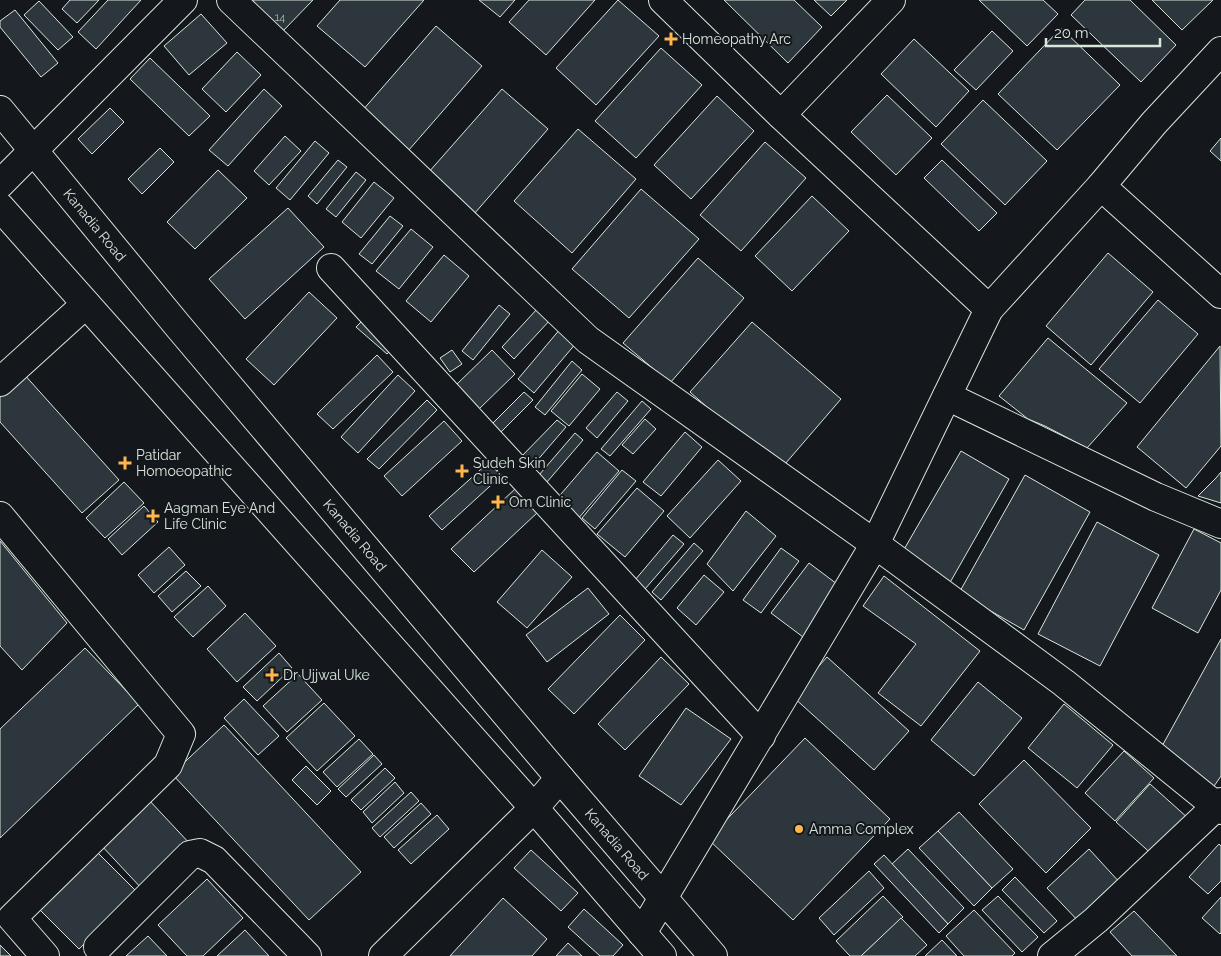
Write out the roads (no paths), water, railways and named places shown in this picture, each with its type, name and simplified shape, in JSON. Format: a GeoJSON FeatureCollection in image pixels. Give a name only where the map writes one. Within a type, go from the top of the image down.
{"type":"FeatureCollection","features":[{"type":"Feature","properties":{"kind":"street"},"geometry":{"type":"LineString","coordinates":[[0,184],[183,0]]}},
{"type":"Feature","properties":{"kind":"street"},"geometry":{"type":"LineString","coordinates":[[232,0],[588,340],[875,544],[1064,683],[1220,806],[1096,920],[1052,956]]}},
{"type":"Feature","properties":{"kind":"street"},"geometry":{"type":"LineString","coordinates":[[663,0],[781,115],[989,309]]}},
{"type":"Feature","properties":{"kind":"street"},"geometry":{"type":"LineString","coordinates":[[781,115],[891,0]]}},
{"type":"Feature","properties":{"kind":"street"},"geometry":{"type":"LineString","coordinates":[[642,933],[664,900],[875,544],[989,309],[1101,186],[1154,123],[1221,51]]}},
{"type":"Feature","properties":{"kind":"street","name":"Kanadia Road"},"geometry":{"type":"LineString","coordinates":[[0,110],[178,326],[560,778],[714,956]]}},
{"type":"Feature","properties":{"kind":"street"},"geometry":{"type":"LineString","coordinates":[[1101,186],[1221,294]]}},
{"type":"Feature","properties":{"kind":"street"},"geometry":{"type":"LineString","coordinates":[[0,207],[534,808],[662,956]]}},
{"type":"Feature","properties":{"kind":"street"},"geometry":{"type":"LineString","coordinates":[[331,268],[761,736]]}},
{"type":"Feature","properties":{"kind":"street"},"geometry":{"type":"LineString","coordinates":[[0,382],[86,304]]}},
{"type":"Feature","properties":{"kind":"street"},"geometry":{"type":"LineString","coordinates":[[947,396],[1148,493],[1221,524]]}},
{"type":"Feature","properties":{"kind":"street"},"geometry":{"type":"LineString","coordinates":[[0,516],[182,734],[168,765],[12,918],[45,956]]}},
{"type":"Feature","properties":{"kind":"street"},"geometry":{"type":"LineString","coordinates":[[383,956],[534,808],[560,778]]}},
{"type":"Feature","properties":{"kind":"street"},"geometry":{"type":"LineString","coordinates":[[98,947],[190,855],[200,853],[214,860],[307,956]]}},
{"type":"Feature","properties":{"kind":"place","name":"Homeopathy Arc"},"geometry":{"type":"Point","coordinates":[671,39]}},
{"type":"Feature","properties":{"kind":"place","name":"Patidar Homoeopathic"},"geometry":{"type":"Point","coordinates":[125,463]}},
{"type":"Feature","properties":{"kind":"place","name":"Sudeh Skin Clinic"},"geometry":{"type":"Point","coordinates":[462,471]}},
{"type":"Feature","properties":{"kind":"place","name":"Om Clinic"},"geometry":{"type":"Point","coordinates":[498,502]}},
{"type":"Feature","properties":{"kind":"place","name":"Aagman Eye And Life Clinic"},"geometry":{"type":"Point","coordinates":[153,516]}},
{"type":"Feature","properties":{"kind":"place","name":"Dr Ujjwal Uke"},"geometry":{"type":"Point","coordinates":[272,675]}},
{"type":"Feature","properties":{"kind":"place","name":"Amma Complex"},"geometry":{"type":"Point","coordinates":[799,829]}}]}
